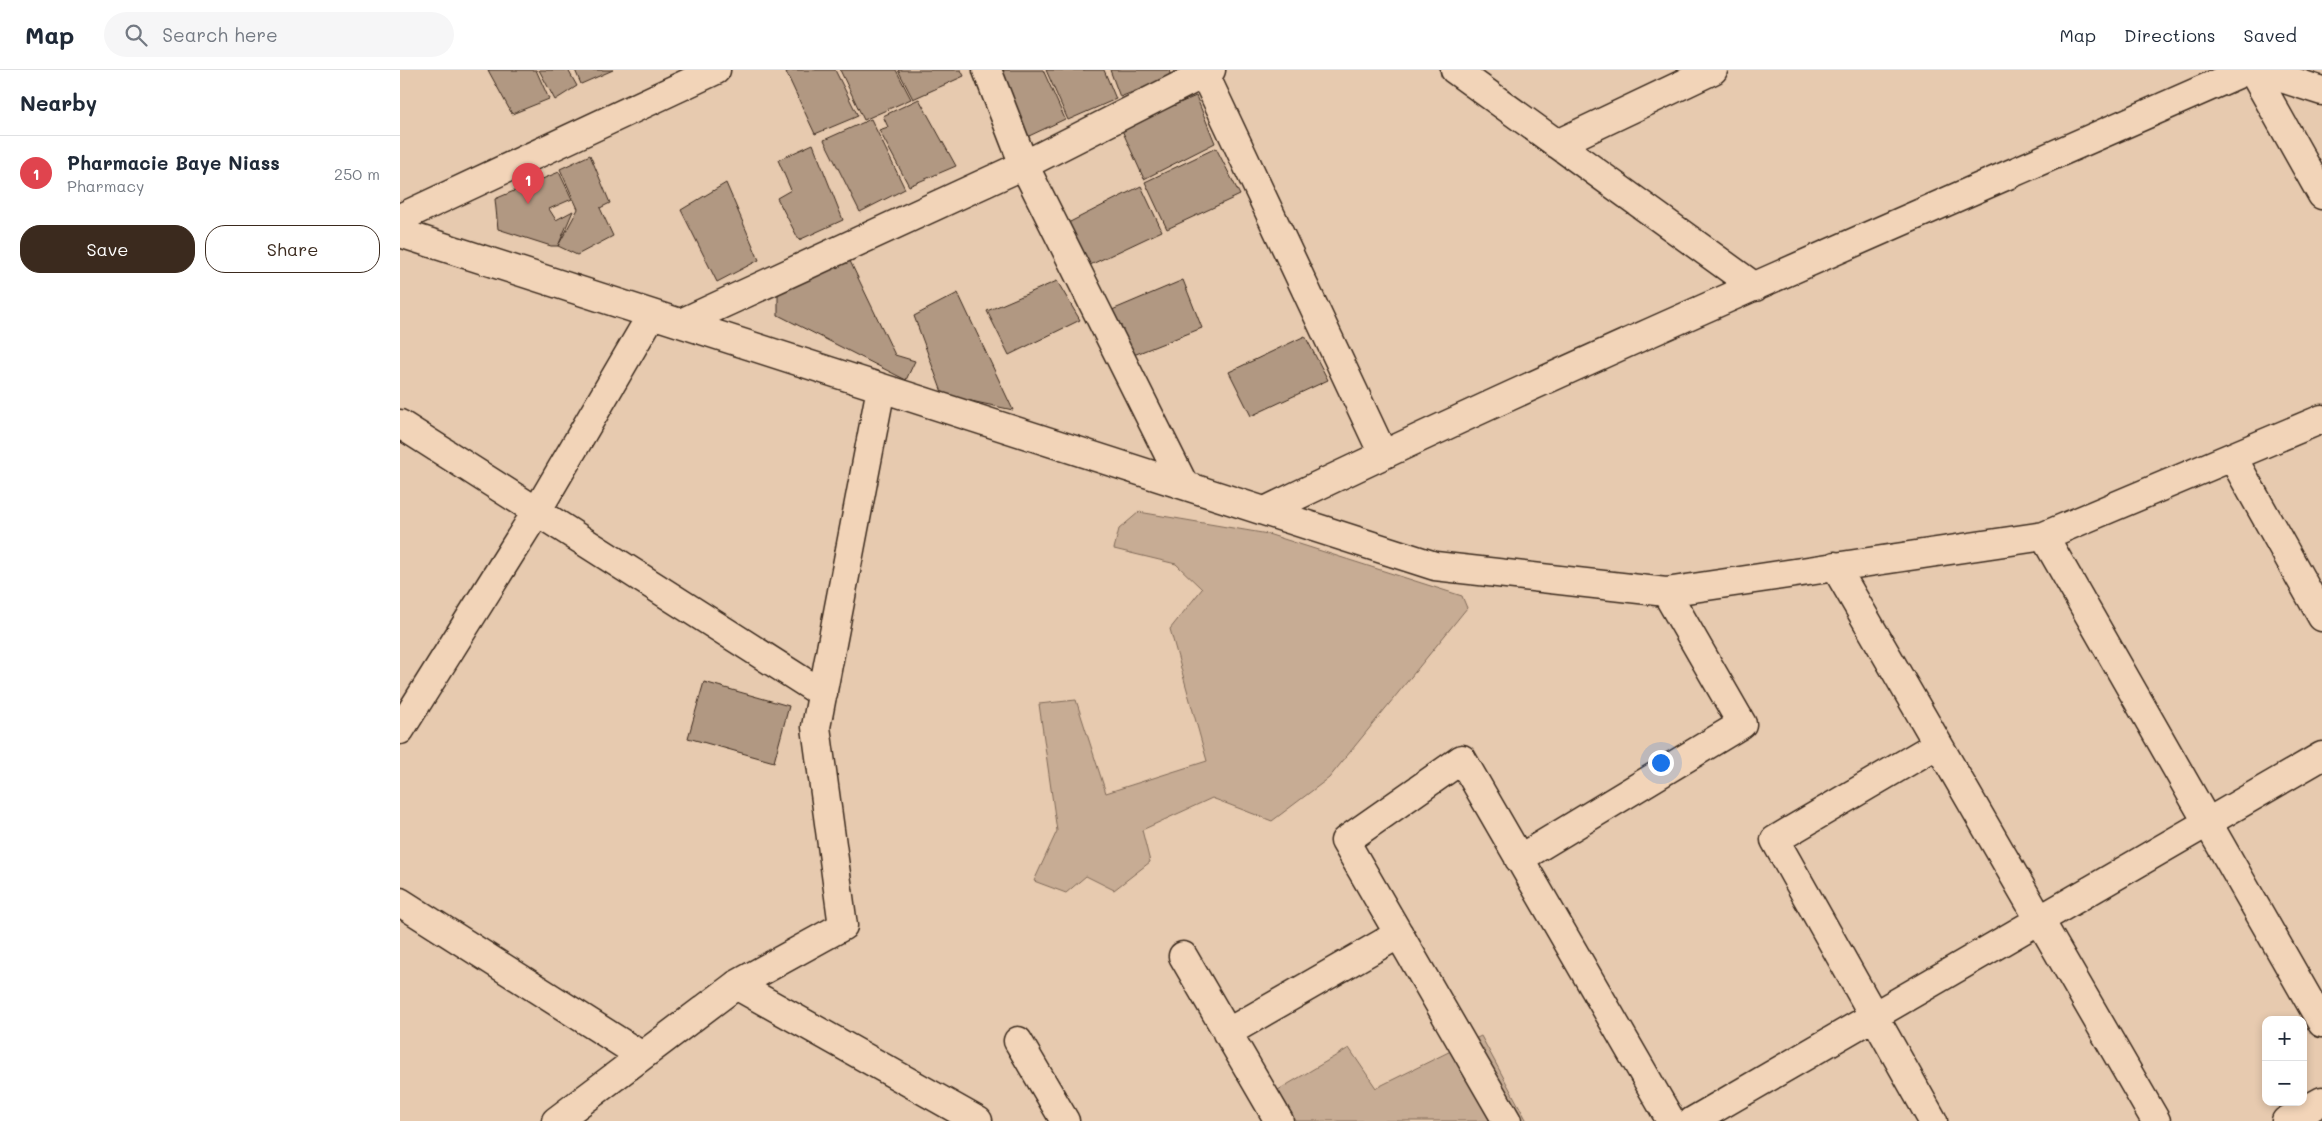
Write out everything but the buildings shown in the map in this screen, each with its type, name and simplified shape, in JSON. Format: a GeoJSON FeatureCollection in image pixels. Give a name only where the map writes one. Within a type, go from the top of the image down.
{"type":"FeatureCollection","features":[{"type":"Feature","properties":{"kind":"street"},"geometry":{"type":"LineString","coordinates":[[400,218],[716,70]]}},
{"type":"Feature","properties":{"kind":"street"},"geometry":{"type":"LineString","coordinates":[[987,70],[1024,165],[1184,485]]}},
{"type":"Feature","properties":{"kind":"street"},"geometry":{"type":"LineString","coordinates":[[1455,70],[1755,287]]}},
{"type":"Feature","properties":{"kind":"street"},"geometry":{"type":"LineString","coordinates":[[1485,70],[1496,100]]}},
{"type":"Feature","properties":{"kind":"street"},"geometry":{"type":"LineString","coordinates":[[1557,144],[1713,70]]}},
{"type":"Feature","properties":{"kind":"street"},"geometry":{"type":"LineString","coordinates":[[1265,511],[1383,454],[1755,287],[2247,70]]}},
{"type":"Feature","properties":{"kind":"street"},"geometry":{"type":"LineString","coordinates":[[2252,70],[2322,195]]}},
{"type":"Feature","properties":{"kind":"street"},"geometry":{"type":"LineString","coordinates":[[2257,70],[2322,91]]}},
{"type":"Feature","properties":{"kind":"street"},"geometry":{"type":"LineString","coordinates":[[680,323],[1024,165],[1207,72],[1383,454]]}},
{"type":"Feature","properties":{"kind":"street"},"geometry":{"type":"LineString","coordinates":[[400,233],[1435,566],[1666,592],[2044,536],[2322,419]]}},
{"type":"Feature","properties":{"kind":"street"},"geometry":{"type":"LineString","coordinates":[[400,730],[537,511],[652,314]]}},
{"type":"Feature","properties":{"kind":"street"},"geometry":{"type":"LineString","coordinates":[[557,1121],[736,985],[843,926],[816,727],[881,388]]}},
{"type":"Feature","properties":{"kind":"street"},"geometry":{"type":"LineString","coordinates":[[400,424],[823,694]]}},
{"type":"Feature","properties":{"kind":"street"},"geometry":{"type":"LineString","coordinates":[[2233,458],[2322,617]]}},
{"type":"Feature","properties":{"kind":"street"},"geometry":{"type":"LineString","coordinates":[[2044,536],[2322,1023]]}},
{"type":"Feature","properties":{"kind":"street"},"geometry":{"type":"LineString","coordinates":[[1835,566],[2156,1121]]}},
{"type":"Feature","properties":{"kind":"street"},"geometry":{"type":"LineString","coordinates":[[1519,859],[1742,724],[1666,592]]}},
{"type":"Feature","properties":{"kind":"street"},"geometry":{"type":"LineString","coordinates":[[1933,1121],[1775,840],[1938,744]]}},
{"type":"Feature","properties":{"kind":"street"},"geometry":{"type":"LineString","coordinates":[[1693,1121],[2322,756]]}},
{"type":"Feature","properties":{"kind":"street"},"geometry":{"type":"LineString","coordinates":[[1507,1121],[1345,841],[1462,759],[1671,1121]]}},
{"type":"Feature","properties":{"kind":"street"},"geometry":{"type":"LineString","coordinates":[[400,902],[642,1056]]}},
{"type":"Feature","properties":{"kind":"street"},"geometry":{"type":"LineString","coordinates":[[1228,1033],[1399,934]]}},
{"type":"Feature","properties":{"kind":"street"},"geometry":{"type":"LineString","coordinates":[[1183,956],[1279,1121]]}},
{"type":"Feature","properties":{"kind":"street"},"geometry":{"type":"LineString","coordinates":[[736,985],[978,1121]]}},
{"type":"Feature","properties":{"kind":"street"},"geometry":{"type":"LineString","coordinates":[[1018,1041],[1061,1120]]}},
{"type":"Feature","properties":{"kind":"street"},"geometry":{"type":"LineString","coordinates":[[2286,1121],[2322,1101]]}},
{"type":"Feature","properties":{"kind":"shaded area"},"geometry":{"type":"Polygon","coordinates":[[[1139,512],[1268,534],[1462,596],[1467,608],[1329,778],[1272,821],[1212,798],[1142,830],[1150,862],[1114,890],[1086,876],[1066,893],[1034,881],[1057,831],[1039,704],[1076,700],[1106,793],[1207,761],[1170,629],[1202,589],[1176,564],[1114,549],[1119,529],[1139,512]]]}},
{"type":"Feature","properties":{"kind":"shaded area"},"geometry":{"type":"Polygon","coordinates":[[[1481,1036],[1527,1121],[1296,1121],[1278,1090],[1349,1048],[1376,1088],[1481,1036]]]}},
{"type":"Feature","properties":{"kind":"place","name":"Pharmacie Baye Niass"},"geometry":{"type":"Point","coordinates":[528,204]}}]}
